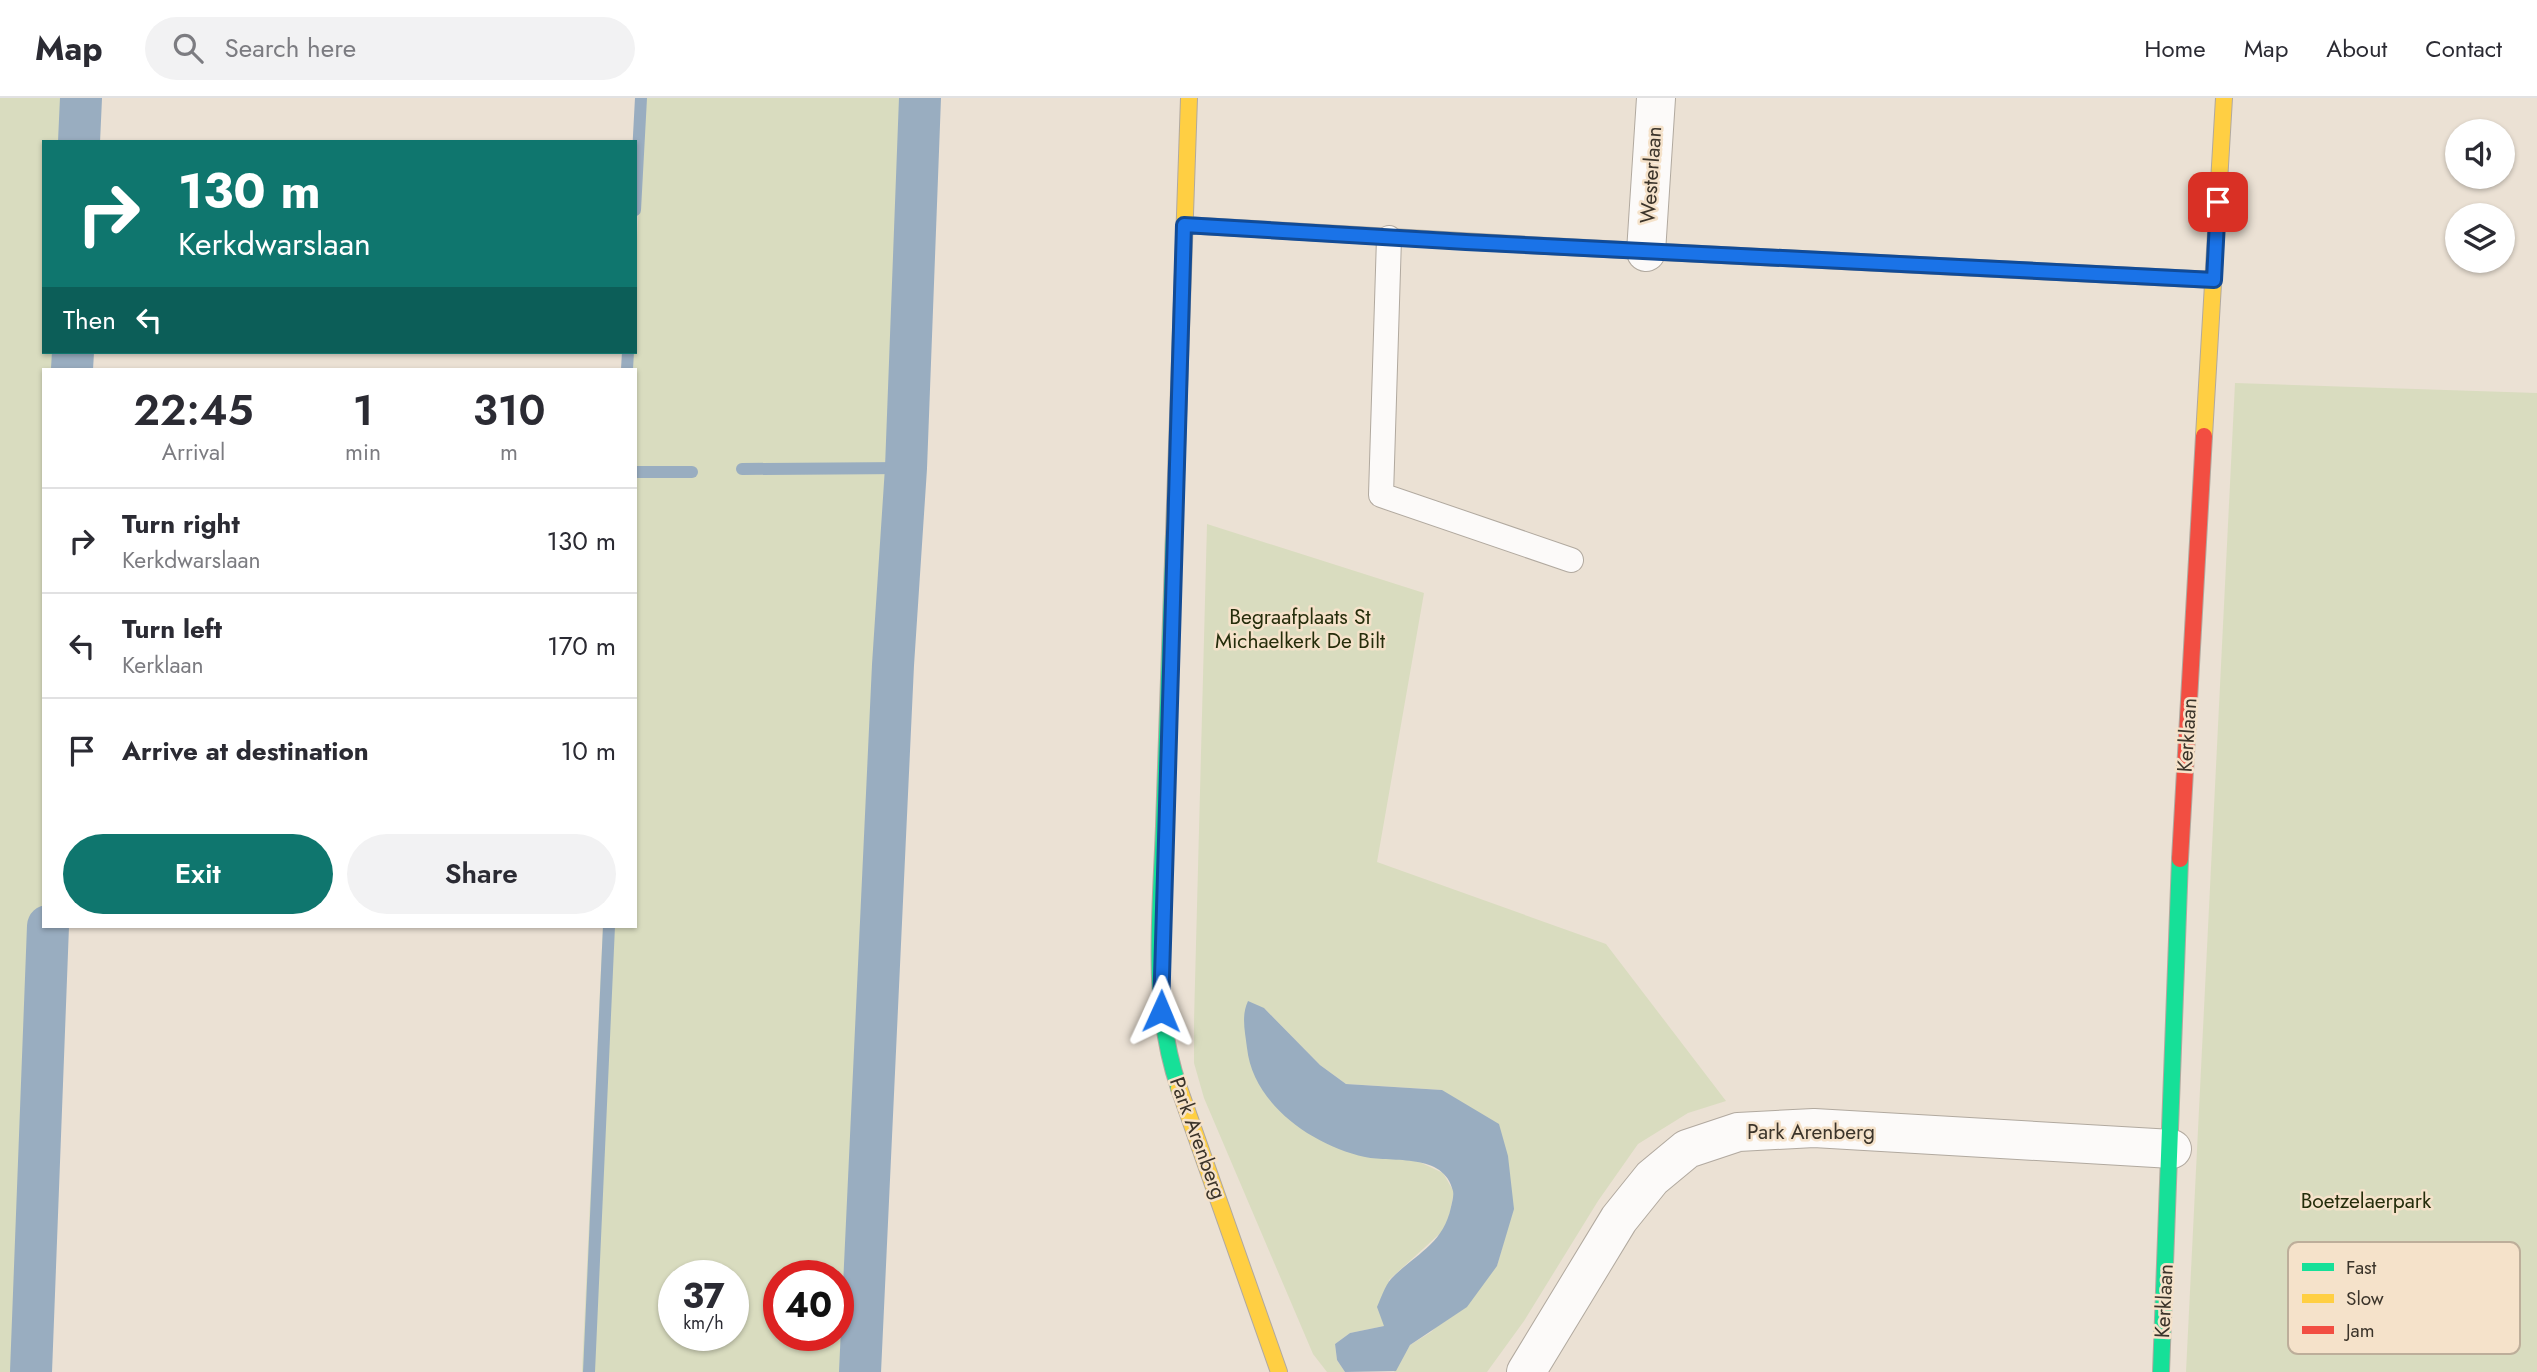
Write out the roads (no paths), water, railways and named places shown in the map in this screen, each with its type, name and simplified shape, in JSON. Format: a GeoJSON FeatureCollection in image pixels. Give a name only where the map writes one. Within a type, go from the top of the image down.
{"type":"FeatureCollection","features":[{"type":"Feature","properties":{"kind":"street","name":"Park Arenberg"},"geometry":{"type":"LineString","coordinates":[[1189,98],[1161,1011],[1168,1056],[1279,1372]]}},
{"type":"Feature","properties":{"kind":"street","name":"Westerlaan"},"geometry":{"type":"LineString","coordinates":[[1646,252],[1656,98]]}},
{"type":"Feature","properties":{"kind":"street","name":"Kerklaan"},"geometry":{"type":"LineString","coordinates":[[2161,1372],[2172,1149],[2181,824],[2224,98]]}},
{"type":"Feature","properties":{"kind":"street"},"geometry":{"type":"LineString","coordinates":[[1184,225],[1646,252],[2214,280]]}},
{"type":"Feature","properties":{"kind":"street","name":"Park Arenberg"},"geometry":{"type":"LineString","coordinates":[[1527,1372],[1619,1219],[1652,1178],[1687,1149],[1738,1132],[1814,1128],[2172,1149]]}},
{"type":"Feature","properties":{"kind":"lane"},"geometry":{"type":"LineString","coordinates":[[1388,238],[1381,495],[1571,560]]}},
{"type":"Feature","properties":{"kind":"water"},"geometry":{"type":"Polygon","coordinates":[[[1248,1001],[1264,1008],[1320,1065],[1346,1084],[1442,1090],[1499,1124],[1508,1156],[1514,1209],[1497,1266],[1467,1307],[1410,1345],[1396,1371],[1345,1372],[1337,1360],[1335,1344],[1350,1333],[1384,1326],[1377,1307],[1385,1289],[1391,1279],[1442,1231],[1451,1207],[1453,1191],[1448,1179],[1429,1165],[1376,1159],[1345,1151],[1325,1143],[1288,1119],[1261,1087],[1252,1068],[1244,1024],[1248,1001]]]}},
{"type":"Feature","properties":{"kind":"waterway"},"geometry":{"type":"LineString","coordinates":[[79,140],[81,98]]}},
{"type":"Feature","properties":{"kind":"waterway"},"geometry":{"type":"LineString","coordinates":[[637,173],[641,98]]}},
{"type":"Feature","properties":{"kind":"waterway"},"geometry":{"type":"LineString","coordinates":[[860,1372],[893,665],[906,468],[920,98]]}},
{"type":"Feature","properties":{"kind":"waterway"},"geometry":{"type":"LineString","coordinates":[[72,368],[73,354]]}},
{"type":"Feature","properties":{"kind":"waterway"},"geometry":{"type":"LineString","coordinates":[[627,368],[628,354]]}},
{"type":"Feature","properties":{"kind":"waterway"},"geometry":{"type":"LineString","coordinates":[[742,469],[906,468]]}},
{"type":"Feature","properties":{"kind":"waterway"},"geometry":{"type":"LineString","coordinates":[[637,472],[692,472]]}},
{"type":"Feature","properties":{"kind":"waterway"},"geometry":{"type":"LineString","coordinates":[[31,1372],[48,928]]}},
{"type":"Feature","properties":{"kind":"waterway"},"geometry":{"type":"LineString","coordinates":[[589,1372],[609,928]]}},
{"type":"Feature","properties":{"kind":"park label","name":"Begraafplaats St Michaelkerk De Bilt"},"geometry":{"type":"Point","coordinates":[1300,629]}},
{"type":"Feature","properties":{"kind":"park label","name":"Boetzelaerpark"},"geometry":{"type":"Point","coordinates":[2366,1201]}}]}
